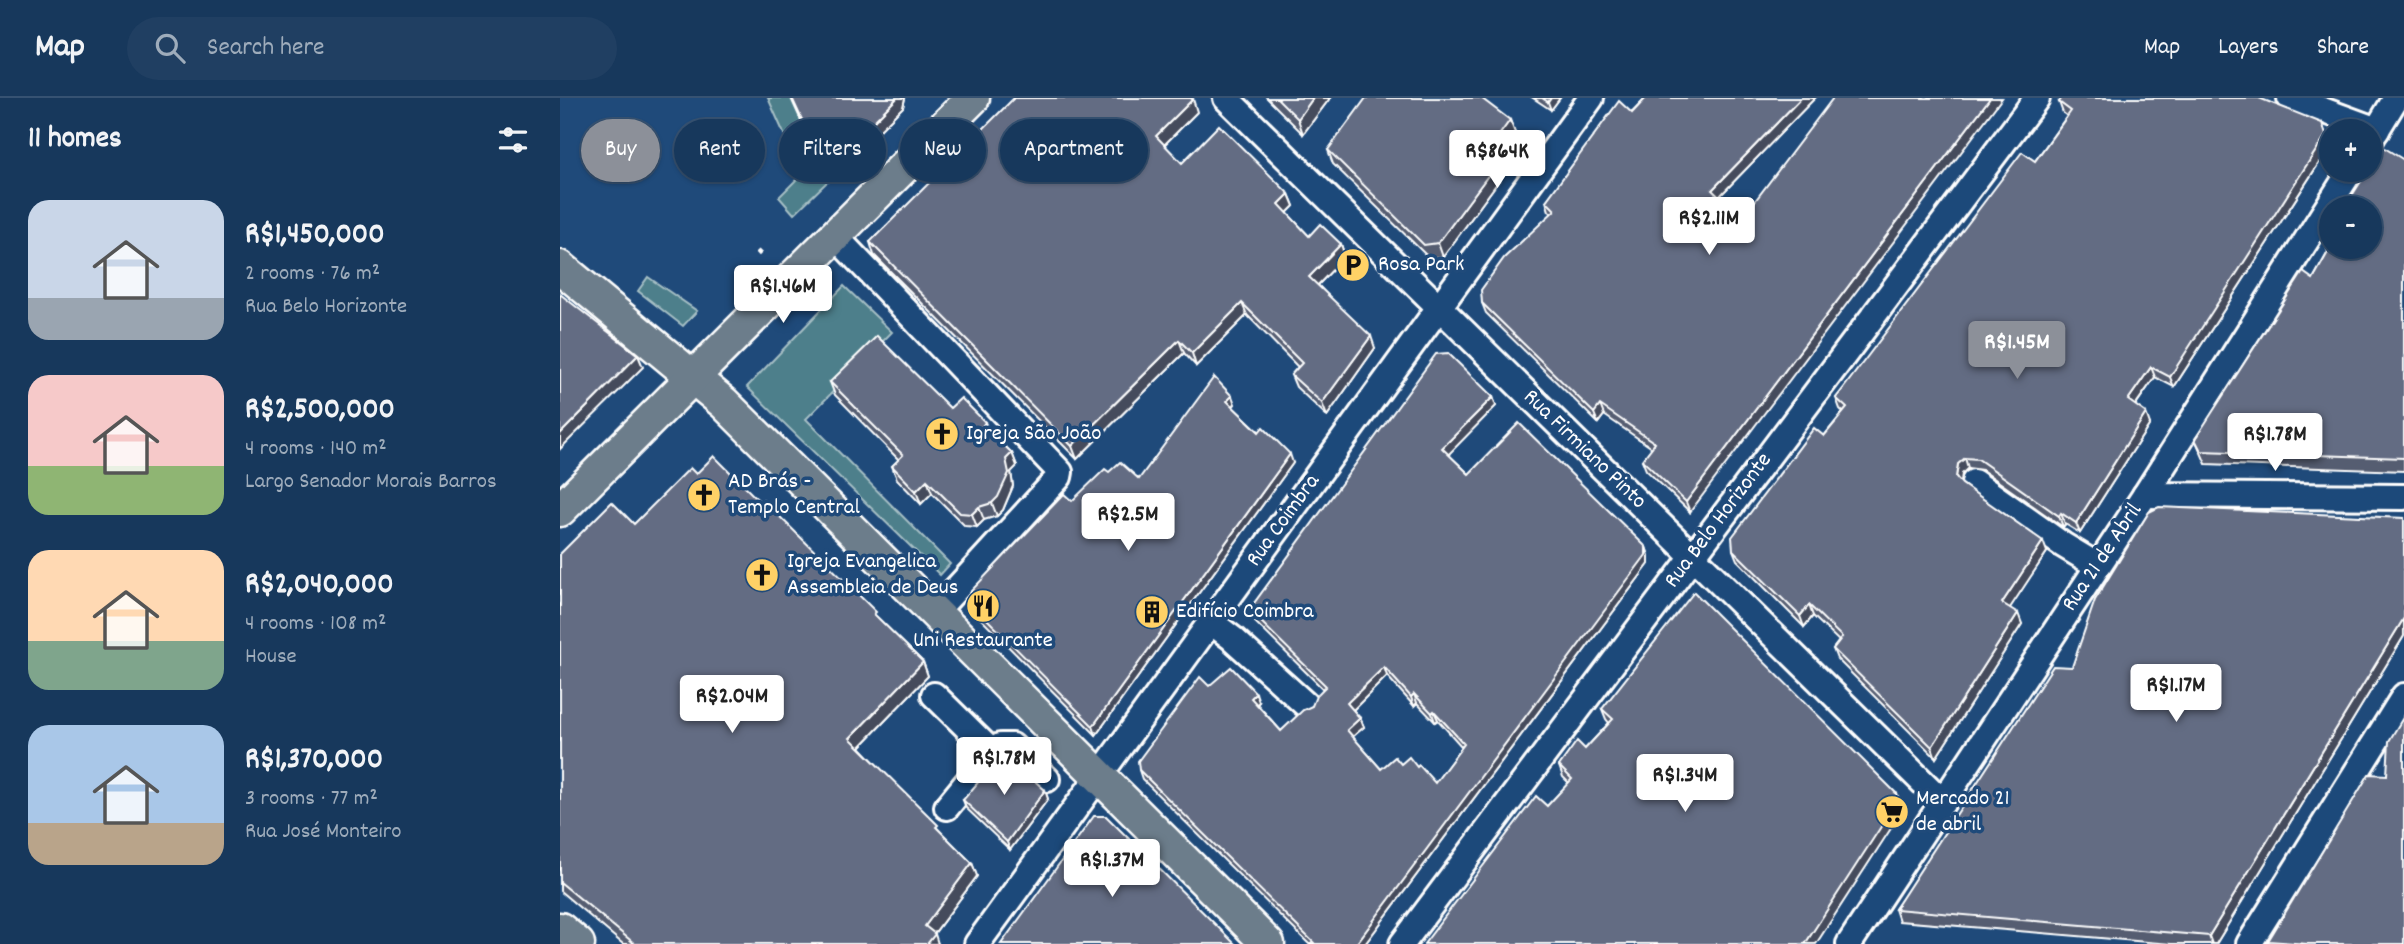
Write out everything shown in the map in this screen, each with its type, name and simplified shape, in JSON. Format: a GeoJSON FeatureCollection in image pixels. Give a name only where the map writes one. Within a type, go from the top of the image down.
{"type":"FeatureCollection","features":[{"type":"Feature","properties":{"kind":"main road"},"geometry":{"type":"LineString","coordinates":[[560,510],[835,236],[965,101]]}},
{"type":"Feature","properties":{"kind":"main road"},"geometry":{"type":"LineString","coordinates":[[560,267],[694,376],[732,411],[1268,944]]}},
{"type":"Feature","properties":{"kind":"main road"},"geometry":{"type":"LineString","coordinates":[[560,929],[578,944]]}},
{"type":"Feature","properties":{"kind":"street","name":"Rua Firmiano Pinto"},"geometry":{"type":"LineString","coordinates":[[1226,98],[1943,802]]}},
{"type":"Feature","properties":{"kind":"street","name":"Rua Coimbra"},"geometry":{"type":"LineString","coordinates":[[977,944],[1591,98]]}},
{"type":"Feature","properties":{"kind":"street","name":"Rua Belo Horizonte"},"geometry":{"type":"LineString","coordinates":[[1402,944],[2037,98]]}},
{"type":"Feature","properties":{"kind":"street"},"geometry":{"type":"LineString","coordinates":[[2290,98],[2336,119]]}},
{"type":"Feature","properties":{"kind":"street"},"geometry":{"type":"LineString","coordinates":[[2382,121],[2396,98]]}},
{"type":"Feature","properties":{"kind":"street","name":"Rua 21 de Abril"},"geometry":{"type":"LineString","coordinates":[[1851,944],[2145,495],[2343,182]]}},
{"type":"Feature","properties":{"kind":"street"},"geometry":{"type":"LineString","coordinates":[[835,236],[1060,472],[1059,477],[935,612]]}},
{"type":"Feature","properties":{"kind":"street"},"geometry":{"type":"LineString","coordinates":[[1974,482],[2063,545],[2098,565]]}},
{"type":"Feature","properties":{"kind":"street"},"geometry":{"type":"LineString","coordinates":[[2145,495],[2404,498]]}},
{"type":"Feature","properties":{"kind":"street"},"geometry":{"type":"LineString","coordinates":[[1211,622],[1305,704]]}},
{"type":"Feature","properties":{"kind":"street"},"geometry":{"type":"LineString","coordinates":[[934,695],[992,752]]}},
{"type":"Feature","properties":{"kind":"street"},"geometry":{"type":"LineString","coordinates":[[2249,944],[2404,696]]}},
{"type":"Feature","properties":{"kind":"street"},"geometry":{"type":"LineString","coordinates":[[947,807],[992,752],[1000,746],[1012,746],[1047,779]]}},
{"type":"Feature","properties":{"kind":"path"},"geometry":{"type":"LineString","coordinates":[[757,251],[762,256]]}},
{"type":"Feature","properties":{"kind":"green space"},"geometry":{"type":"Polygon","coordinates":[[[768,98],[791,98],[800,119],[779,119],[779,123],[768,98]]]}},
{"type":"Feature","properties":{"kind":"green space"},"geometry":{"type":"Polygon","coordinates":[[[794,182],[827,182],[794,214],[779,197],[794,182]]]}},
{"type":"Feature","properties":{"kind":"green space"},"geometry":{"type":"Polygon","coordinates":[[[648,277],[697,311],[683,326],[638,291],[648,277]]]}},
{"type":"Feature","properties":{"kind":"green space"},"geometry":{"type":"Polygon","coordinates":[[[844,286],[892,332],[806,419],[950,564],[940,575],[747,387],[844,286]]]}},
{"type":"Feature","properties":{"kind":"building"},"geometry":{"type":"Polygon","coordinates":[[[792,98],[897,98],[876,119],[802,119],[792,98]]]}},
{"type":"Feature","properties":{"kind":"building"},"geometry":{"type":"Polygon","coordinates":[[[1014,98],[1193,99],[1156,136],[1182,163],[1219,125],[1289,194],[1279,204],[1309,236],[1320,224],[1341,244],[1309,277],[1371,336],[1322,403],[1291,375],[1302,363],[1242,303],[1192,353],[1179,340],[1072,446],[870,242],[930,182],[986,182],[986,126],[1014,98]]]}},
{"type":"Feature","properties":{"kind":"building"},"geometry":{"type":"Polygon","coordinates":[[[1277,98],[1313,98],[1298,119],[1277,98]]]}},
{"type":"Feature","properties":{"kind":"building"},"geometry":{"type":"Polygon","coordinates":[[[1366,98],[1481,98],[1510,120],[1487,152],[1498,162],[1438,243],[1424,245],[1328,150],[1366,98]]]}},
{"type":"Feature","properties":{"kind":"building"},"geometry":{"type":"Polygon","coordinates":[[[1646,98],[1801,98],[1712,190],[1742,218],[1833,98],[1990,98],[1686,502],[1642,460],[1655,443],[1600,405],[1594,413],[1482,303],[1481,290],[1504,258],[1555,210],[1546,201],[1619,101],[1632,113],[1646,98]]]}},
{"type":"Feature","properties":{"kind":"building"},"geometry":{"type":"Polygon","coordinates":[[[2062,98],[2259,98],[2319,122],[2319,146],[2170,377],[2151,367],[2128,400],[2146,413],[2076,523],[2061,513],[2059,516],[1978,459],[1965,458],[1958,464],[1956,477],[1962,484],[2043,541],[2002,603],[2018,613],[1932,747],[1833,649],[1842,637],[1809,605],[1800,616],[1733,550],[1732,537],[1814,428],[1824,436],[1847,408],[1836,398],[2022,152],[2035,161],[2071,111],[2059,102],[2062,98]]]}},
{"type":"Feature","properties":{"kind":"building"},"geometry":{"type":"Polygon","coordinates":[[[2382,149],[2404,160],[2404,458],[2201,451],[2195,439],[2303,272],[2313,279],[2324,259],[2382,259],[2382,196],[2352,196],[2361,182],[2382,182],[2382,149]]]}},
{"type":"Feature","properties":{"kind":"building"},"geometry":{"type":"Polygon","coordinates":[[[560,294],[638,355],[560,434],[560,294]]]}},
{"type":"Feature","properties":{"kind":"building"},"geometry":{"type":"Polygon","coordinates":[[[877,336],[950,408],[961,398],[985,422],[983,425],[1012,453],[1006,459],[1009,473],[998,497],[992,503],[979,507],[972,514],[960,513],[927,480],[916,491],[892,466],[903,455],[830,382],[877,336]]]}},
{"type":"Feature","properties":{"kind":"building"},"geometry":{"type":"Polygon","coordinates":[[[1448,353],[1493,397],[1442,448],[1469,474],[1519,423],[1646,547],[1646,555],[1356,944],[1315,944],[1139,770],[1138,761],[1200,677],[1209,686],[1231,667],[1256,693],[1251,698],[1281,731],[1303,710],[1312,706],[1316,696],[1326,686],[1249,610],[1436,354],[1448,353]],[[1384,667],[1347,703],[1360,718],[1347,730],[1381,769],[1395,757],[1401,764],[1409,757],[1435,783],[1464,744],[1434,711],[1432,713],[1414,694],[1411,697],[1384,667]]]}},
{"type":"Feature","properties":{"kind":"building"},"geometry":{"type":"Polygon","coordinates":[[[1214,377],[1232,396],[1227,401],[1259,432],[1263,427],[1290,454],[1093,726],[972,604],[971,591],[1064,494],[1072,501],[1105,469],[1109,472],[1120,462],[1139,479],[1214,377]]]}},
{"type":"Feature","properties":{"kind":"building"},"geometry":{"type":"Polygon","coordinates":[[[714,456],[761,503],[763,500],[923,662],[850,738],[938,825],[936,827],[972,863],[925,926],[935,934],[927,944],[635,944],[560,882],[560,554],[612,502],[634,524],[690,468],[696,474],[714,456]]]}},
{"type":"Feature","properties":{"kind":"building"},"geometry":{"type":"Polygon","coordinates":[[[2159,507],[2404,518],[2404,618],[2209,936],[1895,909],[2053,666],[2072,667],[2095,600],[2149,512],[2159,507]]]}},
{"type":"Feature","properties":{"kind":"building"},"geometry":{"type":"Polygon","coordinates":[[[1694,592],[1897,794],[1897,802],[1805,944],[1424,944],[1536,796],[1547,806],[1572,779],[1559,766],[1577,741],[1585,749],[1613,719],[1602,709],[1694,592]]]}},
{"type":"Feature","properties":{"kind":"building"},"geometry":{"type":"Polygon","coordinates":[[[2404,716],[2404,944],[2308,944],[2268,941],[2369,774],[2387,775],[2389,741],[2404,716]]]}},
{"type":"Feature","properties":{"kind":"building"},"geometry":{"type":"Polygon","coordinates":[[[1003,753],[1045,790],[1007,842],[963,800],[1003,753]]]}},
{"type":"Feature","properties":{"kind":"building"},"geometry":{"type":"Polygon","coordinates":[[[1094,816],[1106,816],[1235,944],[1001,944],[1094,816]]]}},
{"type":"Feature","properties":{"kind":"place","name":"Rosa Park"},"geometry":{"type":"Point","coordinates":[1353,265]}},
{"type":"Feature","properties":{"kind":"place","name":"Igreja São João"},"geometry":{"type":"Point","coordinates":[942,434]}},
{"type":"Feature","properties":{"kind":"place","name":"AD Brás - Templo Central"},"geometry":{"type":"Point","coordinates":[704,495]}},
{"type":"Feature","properties":{"kind":"place","name":"Igreja Evangelica Assembleia de Deus"},"geometry":{"type":"Point","coordinates":[762,575]}},
{"type":"Feature","properties":{"kind":"place","name":"Uni Restaurante"},"geometry":{"type":"Point","coordinates":[983,606]}},
{"type":"Feature","properties":{"kind":"place","name":"Edifício Coimbra"},"geometry":{"type":"Point","coordinates":[1152,612]}},
{"type":"Feature","properties":{"kind":"place","name":"Mercado 21 de abril"},"geometry":{"type":"Point","coordinates":[1892,812]}}]}
